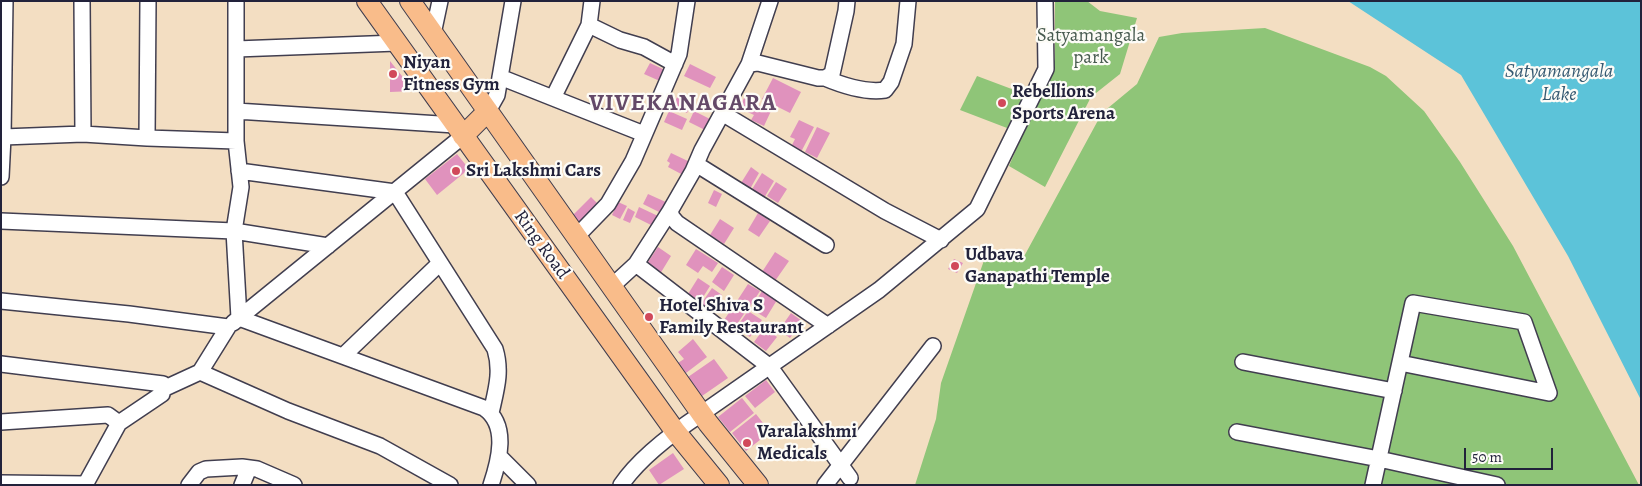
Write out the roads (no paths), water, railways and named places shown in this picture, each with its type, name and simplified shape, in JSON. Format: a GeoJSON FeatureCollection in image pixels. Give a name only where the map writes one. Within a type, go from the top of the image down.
{"type":"FeatureCollection","features":[{"type":"Feature","properties":{"kind":"main road","name":"Ring Road"},"geometry":{"type":"LineString","coordinates":[[367,1],[675,431],[719,485]]}},
{"type":"Feature","properties":{"kind":"main road","name":"Ring Road"},"geometry":{"type":"LineString","coordinates":[[410,1],[702,414],[758,485]]}},
{"type":"Feature","properties":{"kind":"main road"},"geometry":{"type":"LineString","coordinates":[[459,131],[488,111]]}},
{"type":"Feature","properties":{"kind":"street"},"geometry":{"type":"LineString","coordinates":[[1,177],[5,1]]}},
{"type":"Feature","properties":{"kind":"street"},"geometry":{"type":"LineString","coordinates":[[82,1],[84,134]]}},
{"type":"Feature","properties":{"kind":"street"},"geometry":{"type":"LineString","coordinates":[[147,138],[148,1]]}},
{"type":"Feature","properties":{"kind":"street"},"geometry":{"type":"LineString","coordinates":[[234,322],[234,231],[241,187],[236,141],[236,1]]}},
{"type":"Feature","properties":{"kind":"street"},"geometry":{"type":"LineString","coordinates":[[433,34],[440,1]]}},
{"type":"Feature","properties":{"kind":"street"},"geometry":{"type":"LineString","coordinates":[[488,111],[497,95],[513,1]]}},
{"type":"Feature","properties":{"kind":"street"},"geometry":{"type":"LineString","coordinates":[[553,98],[589,25],[592,1]]}},
{"type":"Feature","properties":{"kind":"street"},"geometry":{"type":"LineString","coordinates":[[576,237],[608,204],[633,161],[679,54],[687,1]]}},
{"type":"Feature","properties":{"kind":"street"},"geometry":{"type":"LineString","coordinates":[[611,287],[636,264],[670,211],[749,64],[770,1]]}},
{"type":"Feature","properties":{"kind":"street"},"geometry":{"type":"LineString","coordinates":[[825,78],[832,74],[847,1]]}},
{"type":"Feature","properties":{"kind":"street"},"geometry":{"type":"LineString","coordinates":[[749,64],[758,63],[818,78],[825,78],[837,83],[867,90],[885,90],[891,82],[904,44],[908,1]]}},
{"type":"Feature","properties":{"kind":"street"},"geometry":{"type":"LineString","coordinates":[[621,485],[628,475],[675,431],[879,290],[977,209],[1046,69],[1045,1]]}},
{"type":"Feature","properties":{"kind":"street"},"geometry":{"type":"LineString","coordinates":[[589,25],[620,40],[644,47],[675,64]]}},
{"type":"Feature","properties":{"kind":"street"},"geometry":{"type":"LineString","coordinates":[[236,49],[397,43]]}},
{"type":"Feature","properties":{"kind":"street"},"geometry":{"type":"LineString","coordinates":[[500,78],[644,134]]}},
{"type":"Feature","properties":{"kind":"street"},"geometry":{"type":"LineString","coordinates":[[236,111],[459,131]]}},
{"type":"Feature","properties":{"kind":"street"},"geometry":{"type":"LineString","coordinates":[[722,113],[885,211],[941,240]]}},
{"type":"Feature","properties":{"kind":"street"},"geometry":{"type":"LineString","coordinates":[[162,389],[200,372],[234,322],[395,192],[459,131]]}},
{"type":"Feature","properties":{"kind":"street"},"geometry":{"type":"LineString","coordinates":[[3,137],[84,134],[236,141]]}},
{"type":"Feature","properties":{"kind":"street"},"geometry":{"type":"LineString","coordinates":[[696,164],[826,245]]}},
{"type":"Feature","properties":{"kind":"street"},"geometry":{"type":"LineString","coordinates":[[239,171],[395,192],[495,349],[499,364],[498,381],[491,413]]}},
{"type":"Feature","properties":{"kind":"street"},"geometry":{"type":"LineString","coordinates":[[670,211],[677,223],[828,326]]}},
{"type":"Feature","properties":{"kind":"street"},"geometry":{"type":"LineString","coordinates":[[1,221],[234,231],[328,246]]}},
{"type":"Feature","properties":{"kind":"street"},"geometry":{"type":"LineString","coordinates":[[343,356],[440,262]]}},
{"type":"Feature","properties":{"kind":"street"},"geometry":{"type":"LineString","coordinates":[[636,264],[770,367],[850,478]]}},
{"type":"Feature","properties":{"kind":"street"},"geometry":{"type":"LineString","coordinates":[[1,301],[234,322],[343,356],[484,408],[491,413],[496,421],[500,444],[499,456],[491,485]]}},
{"type":"Feature","properties":{"kind":"street"},"geometry":{"type":"LineString","coordinates":[[1373,485],[1413,303],[1524,322],[1549,393],[1400,363]]}},
{"type":"Feature","properties":{"kind":"street"},"geometry":{"type":"LineString","coordinates":[[825,485],[934,346]]}},
{"type":"Feature","properties":{"kind":"street"},"geometry":{"type":"LineString","coordinates":[[1243,362],[1394,391]]}},
{"type":"Feature","properties":{"kind":"street"},"geometry":{"type":"LineString","coordinates":[[1,364],[163,384],[162,394],[119,423],[85,484],[1,483]]}},
{"type":"Feature","properties":{"kind":"street"},"geometry":{"type":"LineString","coordinates":[[200,372],[288,412],[380,446],[450,485]]}},
{"type":"Feature","properties":{"kind":"street"},"geometry":{"type":"LineString","coordinates":[[1,422],[108,415],[119,423]]}},
{"type":"Feature","properties":{"kind":"street"},"geometry":{"type":"LineString","coordinates":[[1237,432],[1379,460],[1448,480],[1497,485]]}},
{"type":"Feature","properties":{"kind":"street"},"geometry":{"type":"LineString","coordinates":[[499,456],[528,485]]}},
{"type":"Feature","properties":{"kind":"street"},"geometry":{"type":"LineString","coordinates":[[189,485],[199,472],[216,467],[249,468],[294,485]]}},
{"type":"Feature","properties":{"kind":"street"},"geometry":{"type":"LineString","coordinates":[[242,485],[249,468]]}},
{"type":"Feature","properties":{"kind":"water","name":"Satyamangala Lake"},"geometry":{"type":"Polygon","coordinates":[[[1348,1],[1641,1],[1641,400],[1568,256],[1461,75],[1348,1]]]}},
{"type":"Feature","properties":{"kind":"place","name":"Niyan Fitness Gym"},"geometry":{"type":"Point","coordinates":[393,74]}},
{"type":"Feature","properties":{"kind":"place","name":"Rebellions Sports Arena"},"geometry":{"type":"Point","coordinates":[1002,103]}},
{"type":"Feature","properties":{"kind":"place","name":"Sri Lakshmi Cars"},"geometry":{"type":"Point","coordinates":[456,171]}},
{"type":"Feature","properties":{"kind":"place","name":"Udbava Ganapathi Temple"},"geometry":{"type":"Point","coordinates":[955,266]}},
{"type":"Feature","properties":{"kind":"place","name":"Hotel Shiva S Family Restaurant"},"geometry":{"type":"Point","coordinates":[649,317]}},
{"type":"Feature","properties":{"kind":"place","name":"Varalakshmi Medicals"},"geometry":{"type":"Point","coordinates":[747,443]}},
{"type":"Feature","properties":{"kind":"district","name":"VIVEKANAGARA"},"geometry":{"type":"Point","coordinates":[683,104]}},
{"type":"Feature","properties":{"kind":"park label","name":"Satyamangala park"},"geometry":{"type":"Point","coordinates":[1091,47]}}]}
